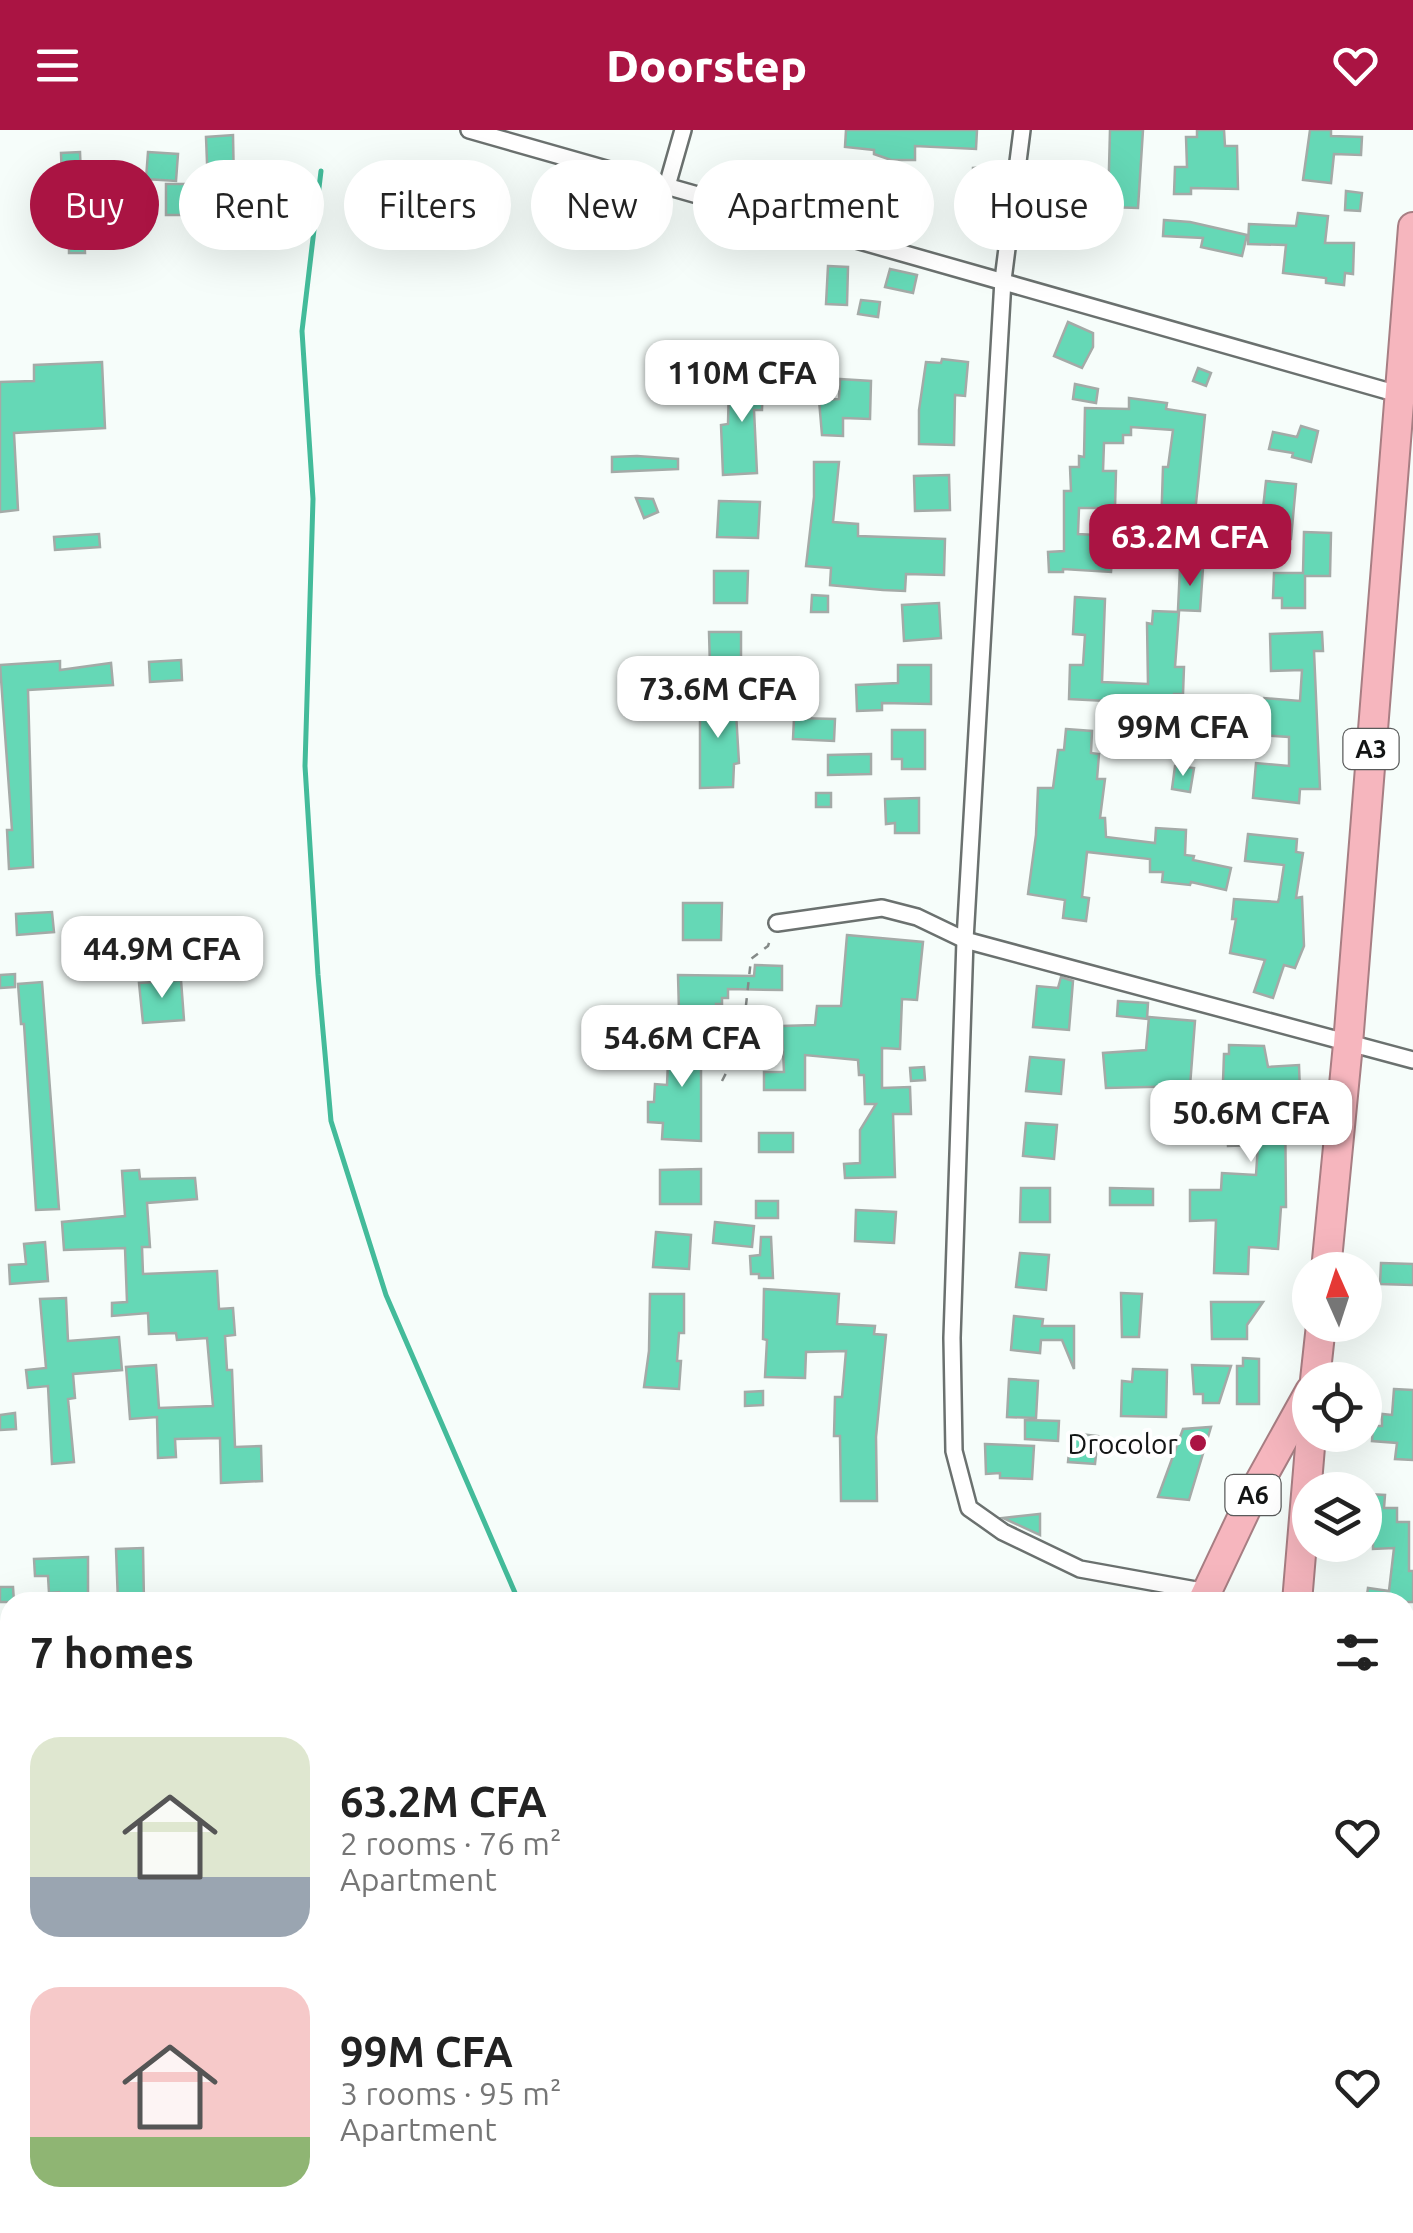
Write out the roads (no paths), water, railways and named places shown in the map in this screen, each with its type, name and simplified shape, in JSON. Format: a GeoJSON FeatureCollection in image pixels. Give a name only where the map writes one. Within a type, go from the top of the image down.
{"type":"FeatureCollection","features":[{"type":"Feature","properties":{"kind":"highway","name":"A3"},"geometry":{"type":"LineString","coordinates":[[1328,1252],[1413,227]]}},
{"type":"Feature","properties":{"kind":"highway","name":"A6"},"geometry":{"type":"LineString","coordinates":[[1207,1592],[1255,1490],[1292,1423]]}},
{"type":"Feature","properties":{"kind":"highway"},"geometry":{"type":"LineString","coordinates":[[1298,1592],[1310,1452]]}},
{"type":"Feature","properties":{"kind":"street"},"geometry":{"type":"LineString","coordinates":[[469,130],[575,160]]}},
{"type":"Feature","properties":{"kind":"street"},"geometry":{"type":"LineString","coordinates":[[673,163],[683,130]]}},
{"type":"Feature","properties":{"kind":"street"},"geometry":{"type":"LineString","coordinates":[[1022,130],[1002,280],[965,940],[952,1338],[954,1451],[969,1508],[1002,1532],[1080,1569],[1183,1592]]}},
{"type":"Feature","properties":{"kind":"street"},"geometry":{"type":"LineString","coordinates":[[673,188],[1398,394]]}},
{"type":"Feature","properties":{"kind":"street"},"geometry":{"type":"LineString","coordinates":[[777,923],[882,908],[918,917],[965,940],[1413,1060]]}},
{"type":"Feature","properties":{"kind":"waterway"},"geometry":{"type":"LineString","coordinates":[[312,250],[302,331],[313,499],[305,766],[331,1121],[386,1295],[515,1592]]}},
{"type":"Feature","properties":{"kind":"place","name":"Drocolor"},"geometry":{"type":"Point","coordinates":[1198,1443]}}]}
